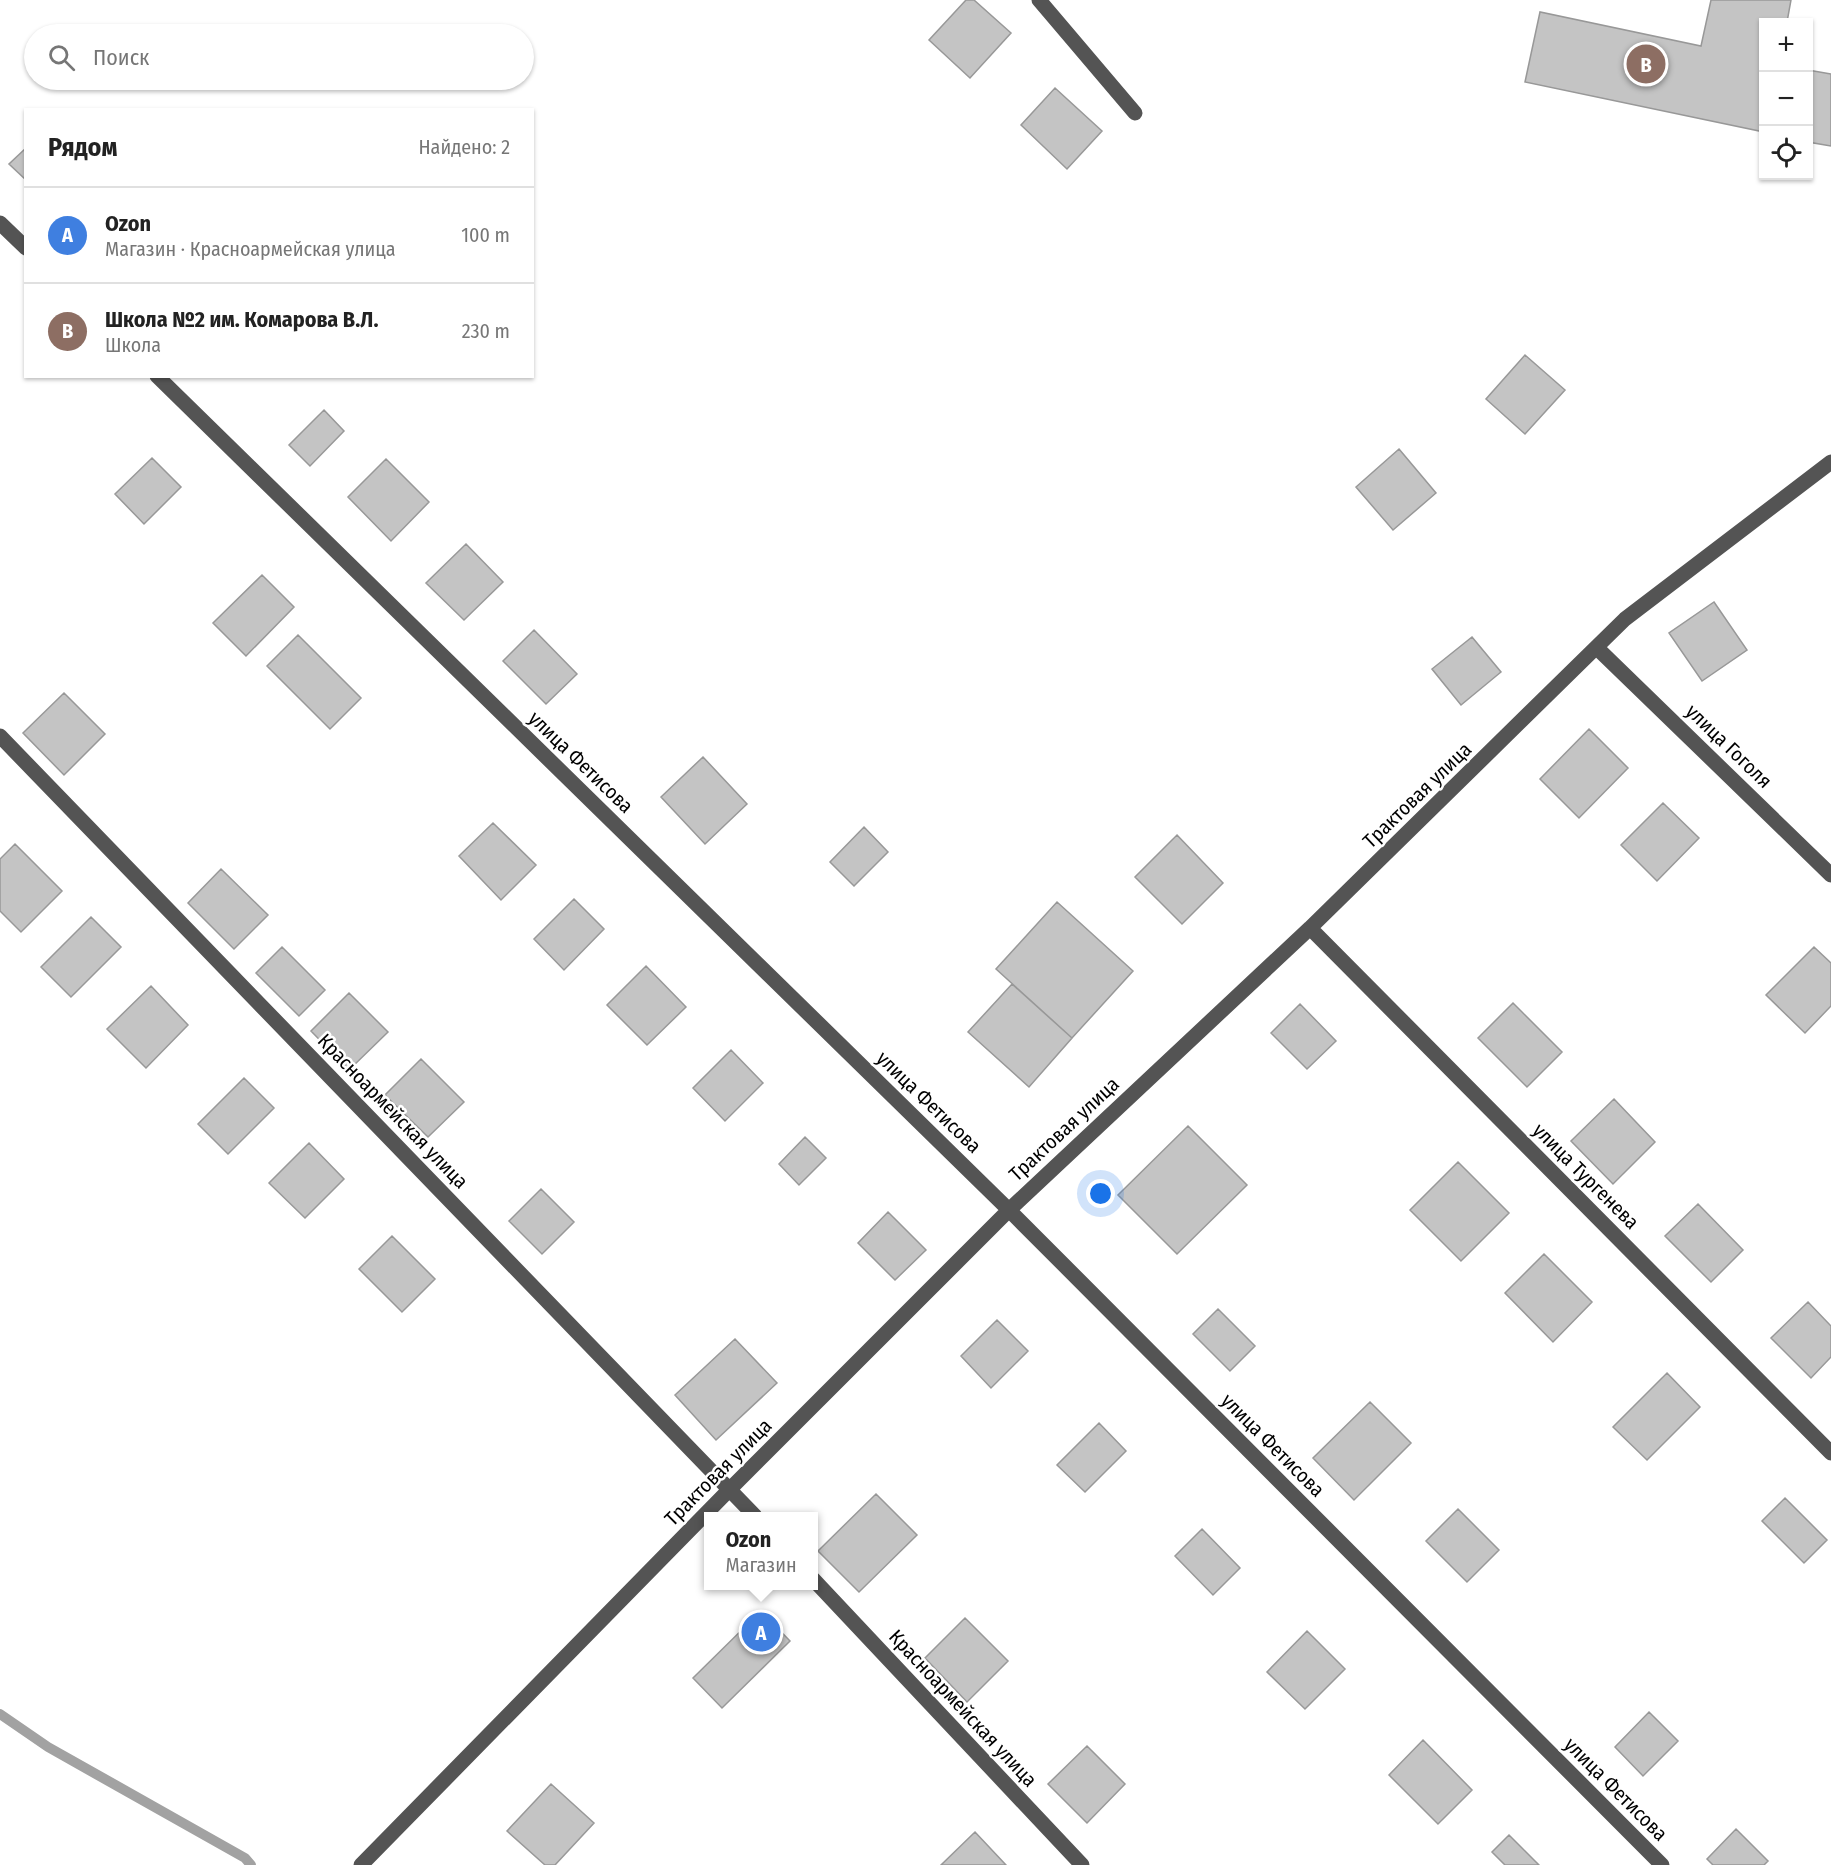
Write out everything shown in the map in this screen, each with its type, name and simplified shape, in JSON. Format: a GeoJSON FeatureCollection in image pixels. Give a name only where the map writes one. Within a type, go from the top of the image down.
{"type":"FeatureCollection","features":[{"type":"Feature","properties":{"kind":"street"},"geometry":{"type":"LineString","coordinates":[[1039,0],[1135,113]]}},
{"type":"Feature","properties":{"kind":"street"},"geometry":{"type":"LineString","coordinates":[[0,223],[24,246]]}},
{"type":"Feature","properties":{"kind":"street","name":"улица Фетисова"},"geometry":{"type":"LineString","coordinates":[[159,378],[1009,1210],[1662,1865]]}},
{"type":"Feature","properties":{"kind":"street","name":"Трактовая улица"},"geometry":{"type":"LineString","coordinates":[[707,1512],[1009,1210],[1310,928],[1625,620],[1831,462]]}},
{"type":"Feature","properties":{"kind":"street","name":"улица Гоголя"},"geometry":{"type":"LineString","coordinates":[[1597,648],[1831,875]]}},
{"type":"Feature","properties":{"kind":"street","name":"Красноармейская улица"},"geometry":{"type":"LineString","coordinates":[[0,736],[751,1512]]}},
{"type":"Feature","properties":{"kind":"street","name":"улица Тургенева"},"geometry":{"type":"LineString","coordinates":[[1310,928],[1831,1453]]}},
{"type":"Feature","properties":{"kind":"street","name":"Трактовая улица"},"geometry":{"type":"LineString","coordinates":[[361,1865],[704,1515]]}},
{"type":"Feature","properties":{"kind":"street","name":"Красноармейская улица"},"geometry":{"type":"LineString","coordinates":[[818,1584],[1082,1865]]}},
{"type":"Feature","properties":{"kind":"building"},"geometry":{"type":"Polygon","coordinates":[[[966,0],[974,0],[1011,33],[970,78],[929,40],[966,0]]]}},
{"type":"Feature","properties":{"kind":"building"},"geometry":{"type":"Polygon","coordinates":[[[1711,0],[1791,0],[1788,18],[1759,18],[1759,131],[1525,82],[1540,12],[1701,46],[1711,0]]]}},
{"type":"Feature","properties":{"kind":"building"},"geometry":{"type":"Polygon","coordinates":[[[1813,71],[1831,74],[1831,146],[1813,143],[1813,71]]]}},
{"type":"Feature","properties":{"kind":"building"},"geometry":{"type":"Polygon","coordinates":[[[1055,88],[1102,131],[1067,169],[1021,125],[1055,88]]]}},
{"type":"Feature","properties":{"kind":"building"},"geometry":{"type":"Polygon","coordinates":[[[24,150],[24,178],[9,164],[24,150]]]}},
{"type":"Feature","properties":{"kind":"building"},"geometry":{"type":"Polygon","coordinates":[[[1525,355],[1565,390],[1525,434],[1486,399],[1525,355]]]}},
{"type":"Feature","properties":{"kind":"building"},"geometry":{"type":"Polygon","coordinates":[[[324,410],[344,431],[310,466],[289,445],[324,410]]]}},
{"type":"Feature","properties":{"kind":"building"},"geometry":{"type":"Polygon","coordinates":[[[1399,449],[1436,493],[1393,530],[1356,487],[1399,449]]]}},
{"type":"Feature","properties":{"kind":"building"},"geometry":{"type":"Polygon","coordinates":[[[152,458],[181,487],[144,524],[115,494],[152,458]]]}},
{"type":"Feature","properties":{"kind":"building"},"geometry":{"type":"Polygon","coordinates":[[[386,459],[429,502],[391,541],[348,497],[386,459]]]}},
{"type":"Feature","properties":{"kind":"building"},"geometry":{"type":"Polygon","coordinates":[[[466,544],[503,582],[464,620],[426,583],[466,544]]]}},
{"type":"Feature","properties":{"kind":"building"},"geometry":{"type":"Polygon","coordinates":[[[262,575],[294,607],[246,656],[213,623],[262,575]]]}},
{"type":"Feature","properties":{"kind":"building"},"geometry":{"type":"Polygon","coordinates":[[[1714,602],[1747,650],[1702,681],[1669,633],[1714,602]]]}},
{"type":"Feature","properties":{"kind":"building"},"geometry":{"type":"Polygon","coordinates":[[[534,630],[577,674],[546,704],[503,661],[534,630]]]}},
{"type":"Feature","properties":{"kind":"building"},"geometry":{"type":"Polygon","coordinates":[[[298,635],[361,698],[330,729],[267,666],[298,635]]]}},
{"type":"Feature","properties":{"kind":"building"},"geometry":{"type":"Polygon","coordinates":[[[1472,637],[1501,672],[1461,705],[1432,669],[1472,637]]]}},
{"type":"Feature","properties":{"kind":"building"},"geometry":{"type":"Polygon","coordinates":[[[64,693],[105,734],[64,775],[23,733],[64,693]]]}},
{"type":"Feature","properties":{"kind":"building"},"geometry":{"type":"Polygon","coordinates":[[[1589,729],[1628,768],[1579,818],[1540,779],[1589,729]]]}},
{"type":"Feature","properties":{"kind":"building"},"geometry":{"type":"Polygon","coordinates":[[[703,757],[747,804],[705,844],[661,797],[703,757]]]}},
{"type":"Feature","properties":{"kind":"building"},"geometry":{"type":"Polygon","coordinates":[[[1663,803],[1699,838],[1657,881],[1621,845],[1663,803]]]}},
{"type":"Feature","properties":{"kind":"building"},"geometry":{"type":"Polygon","coordinates":[[[493,823],[536,865],[501,900],[459,856],[493,823]]]}},
{"type":"Feature","properties":{"kind":"building"},"geometry":{"type":"Polygon","coordinates":[[[864,827],[888,852],[854,886],[830,862],[864,827]]]}},
{"type":"Feature","properties":{"kind":"building"},"geometry":{"type":"Polygon","coordinates":[[[1177,835],[1223,883],[1182,924],[1135,877],[1177,835]]]}},
{"type":"Feature","properties":{"kind":"building"},"geometry":{"type":"Polygon","coordinates":[[[15,844],[62,891],[21,932],[0,911],[0,859],[15,844]]]}},
{"type":"Feature","properties":{"kind":"building"},"geometry":{"type":"Polygon","coordinates":[[[221,869],[268,915],[234,949],[188,903],[221,869]]]}},
{"type":"Feature","properties":{"kind":"building"},"geometry":{"type":"Polygon","coordinates":[[[574,899],[604,929],[564,970],[534,939],[574,899]]]}},
{"type":"Feature","properties":{"kind":"building"},"geometry":{"type":"Polygon","coordinates":[[[1057,902],[1133,971],[1072,1038],[996,969],[1057,902]]]}},
{"type":"Feature","properties":{"kind":"building"},"geometry":{"type":"Polygon","coordinates":[[[91,917],[121,947],[71,997],[41,967],[91,917]]]}},
{"type":"Feature","properties":{"kind":"building"},"geometry":{"type":"Polygon","coordinates":[[[282,947],[325,990],[299,1016],[256,973],[282,947]]]}},
{"type":"Feature","properties":{"kind":"building"},"geometry":{"type":"Polygon","coordinates":[[[1814,947],[1831,963],[1831,1006],[1805,1033],[1766,995],[1814,947]]]}},
{"type":"Feature","properties":{"kind":"building"},"geometry":{"type":"Polygon","coordinates":[[[646,966],[686,1007],[647,1045],[607,1005],[646,966]]]}},
{"type":"Feature","properties":{"kind":"building"},"geometry":{"type":"Polygon","coordinates":[[[1012,984],[1072,1038],[1029,1087],[968,1032],[1012,984]]]}},
{"type":"Feature","properties":{"kind":"building"},"geometry":{"type":"Polygon","coordinates":[[[151,986],[188,1025],[146,1068],[107,1029],[151,986]]]}},
{"type":"Feature","properties":{"kind":"building"},"geometry":{"type":"Polygon","coordinates":[[[349,993],[388,1032],[349,1070],[311,1031],[349,993]]]}},
{"type":"Feature","properties":{"kind":"building"},"geometry":{"type":"Polygon","coordinates":[[[1513,1003],[1562,1052],[1527,1087],[1478,1038],[1513,1003]]]}},
{"type":"Feature","properties":{"kind":"building"},"geometry":{"type":"Polygon","coordinates":[[[1300,1004],[1336,1041],[1307,1069],[1271,1033],[1300,1004]]]}},
{"type":"Feature","properties":{"kind":"building"},"geometry":{"type":"Polygon","coordinates":[[[731,1050],[763,1083],[725,1121],[693,1088],[731,1050]]]}},
{"type":"Feature","properties":{"kind":"building"},"geometry":{"type":"Polygon","coordinates":[[[421,1059],[464,1102],[428,1137],[385,1095],[421,1059]]]}},
{"type":"Feature","properties":{"kind":"building"},"geometry":{"type":"Polygon","coordinates":[[[244,1078],[274,1108],[228,1154],[198,1124],[244,1078]]]}},
{"type":"Feature","properties":{"kind":"building"},"geometry":{"type":"Polygon","coordinates":[[[1614,1099],[1655,1142],[1613,1184],[1571,1141],[1614,1099]]]}},
{"type":"Feature","properties":{"kind":"building"},"geometry":{"type":"Polygon","coordinates":[[[1188,1126],[1247,1185],[1177,1254],[1118,1195],[1188,1126]]]}},
{"type":"Feature","properties":{"kind":"building"},"geometry":{"type":"Polygon","coordinates":[[[805,1137],[826,1158],[799,1185],[779,1164],[805,1137]]]}},
{"type":"Feature","properties":{"kind":"building"},"geometry":{"type":"Polygon","coordinates":[[[309,1143],[344,1179],[305,1218],[269,1183],[309,1143]]]}},
{"type":"Feature","properties":{"kind":"building"},"geometry":{"type":"Polygon","coordinates":[[[1458,1162],[1509,1213],[1461,1261],[1410,1210],[1458,1162]]]}},
{"type":"Feature","properties":{"kind":"building"},"geometry":{"type":"Polygon","coordinates":[[[541,1189],[574,1222],[542,1254],[509,1221],[541,1189]]]}},
{"type":"Feature","properties":{"kind":"building"},"geometry":{"type":"Polygon","coordinates":[[[1698,1204],[1743,1250],[1711,1282],[1665,1236],[1698,1204]]]}},
{"type":"Feature","properties":{"kind":"building"},"geometry":{"type":"Polygon","coordinates":[[[888,1212],[926,1250],[895,1280],[858,1243],[888,1212]]]}},
{"type":"Feature","properties":{"kind":"building"},"geometry":{"type":"Polygon","coordinates":[[[392,1236],[435,1279],[402,1312],[359,1269],[392,1236]]]}},
{"type":"Feature","properties":{"kind":"building"},"geometry":{"type":"Polygon","coordinates":[[[1544,1254],[1592,1302],[1553,1342],[1505,1293],[1544,1254]]]}},
{"type":"Feature","properties":{"kind":"building"},"geometry":{"type":"Polygon","coordinates":[[[1808,1302],[1831,1326],[1831,1357],[1811,1378],[1771,1338],[1808,1302]]]}},
{"type":"Feature","properties":{"kind":"building"},"geometry":{"type":"Polygon","coordinates":[[[1218,1309],[1255,1346],[1230,1371],[1193,1334],[1218,1309]]]}},
{"type":"Feature","properties":{"kind":"building"},"geometry":{"type":"Polygon","coordinates":[[[997,1320],[1028,1351],[991,1388],[961,1356],[997,1320]]]}},
{"type":"Feature","properties":{"kind":"building"},"geometry":{"type":"Polygon","coordinates":[[[735,1339],[777,1383],[716,1440],[675,1395],[735,1339]]]}},
{"type":"Feature","properties":{"kind":"building"},"geometry":{"type":"Polygon","coordinates":[[[1667,1373],[1700,1407],[1647,1460],[1613,1427],[1667,1373]]]}},
{"type":"Feature","properties":{"kind":"building"},"geometry":{"type":"Polygon","coordinates":[[[1370,1402],[1411,1443],[1354,1500],[1313,1458],[1370,1402]]]}},
{"type":"Feature","properties":{"kind":"building"},"geometry":{"type":"Polygon","coordinates":[[[1099,1423],[1126,1451],[1085,1492],[1057,1465],[1099,1423]]]}},
{"type":"Feature","properties":{"kind":"building"},"geometry":{"type":"Polygon","coordinates":[[[876,1494],[917,1535],[859,1592],[818,1551],[876,1494]]]}},
{"type":"Feature","properties":{"kind":"building"},"geometry":{"type":"Polygon","coordinates":[[[1785,1498],[1827,1540],[1804,1563],[1762,1521],[1785,1498]]]}},
{"type":"Feature","properties":{"kind":"building"},"geometry":{"type":"Polygon","coordinates":[[[1458,1509],[1499,1550],[1467,1582],[1426,1541],[1458,1509]]]}},
{"type":"Feature","properties":{"kind":"building"},"geometry":{"type":"Polygon","coordinates":[[[1202,1529],[1240,1568],[1213,1595],[1175,1556],[1202,1529]]]}},
{"type":"Feature","properties":{"kind":"building"},"geometry":{"type":"Polygon","coordinates":[[[761,1611],[790,1641],[722,1708],[693,1678],[761,1611]]]}},
{"type":"Feature","properties":{"kind":"building"},"geometry":{"type":"Polygon","coordinates":[[[965,1618],[1008,1661],[967,1702],[925,1658],[965,1618]]]}},
{"type":"Feature","properties":{"kind":"building"},"geometry":{"type":"Polygon","coordinates":[[[1307,1631],[1345,1669],[1305,1709],[1267,1672],[1307,1631]]]}},
{"type":"Feature","properties":{"kind":"building"},"geometry":{"type":"Polygon","coordinates":[[[1649,1712],[1678,1741],[1643,1776],[1615,1747],[1649,1712]]]}},
{"type":"Feature","properties":{"kind":"building"},"geometry":{"type":"Polygon","coordinates":[[[1423,1740],[1472,1790],[1438,1824],[1389,1775],[1423,1740]]]}},
{"type":"Feature","properties":{"kind":"building"},"geometry":{"type":"Polygon","coordinates":[[[1087,1746],[1125,1784],[1087,1823],[1048,1784],[1087,1746]]]}},
{"type":"Feature","properties":{"kind":"building"},"geometry":{"type":"Polygon","coordinates":[[[551,1784],[594,1823],[555,1865],[545,1865],[507,1831],[551,1784]]]}},
{"type":"Feature","properties":{"kind":"building"},"geometry":{"type":"Polygon","coordinates":[[[1736,1829],[1768,1861],[1764,1865],[1713,1865],[1707,1859],[1736,1829]]]}},
{"type":"Feature","properties":{"kind":"building"},"geometry":{"type":"Polygon","coordinates":[[[975,1832],[1006,1865],[941,1865],[975,1832]]]}},
{"type":"Feature","properties":{"kind":"building"},"geometry":{"type":"Polygon","coordinates":[[[1509,1835],[1539,1865],[1505,1865],[1492,1852],[1509,1835]]]}},
{"type":"Feature","properties":{"kind":"waterway"},"geometry":{"type":"LineString","coordinates":[[0,1714],[48,1747],[245,1858],[251,1865]]}},
{"type":"Feature","properties":{"kind":"place","name":"Школа №2 им. Комарова В.Л."},"geometry":{"type":"Point","coordinates":[1646,64]}},
{"type":"Feature","properties":{"kind":"place","name":"Ozon"},"geometry":{"type":"Point","coordinates":[761,1632]}}]}
